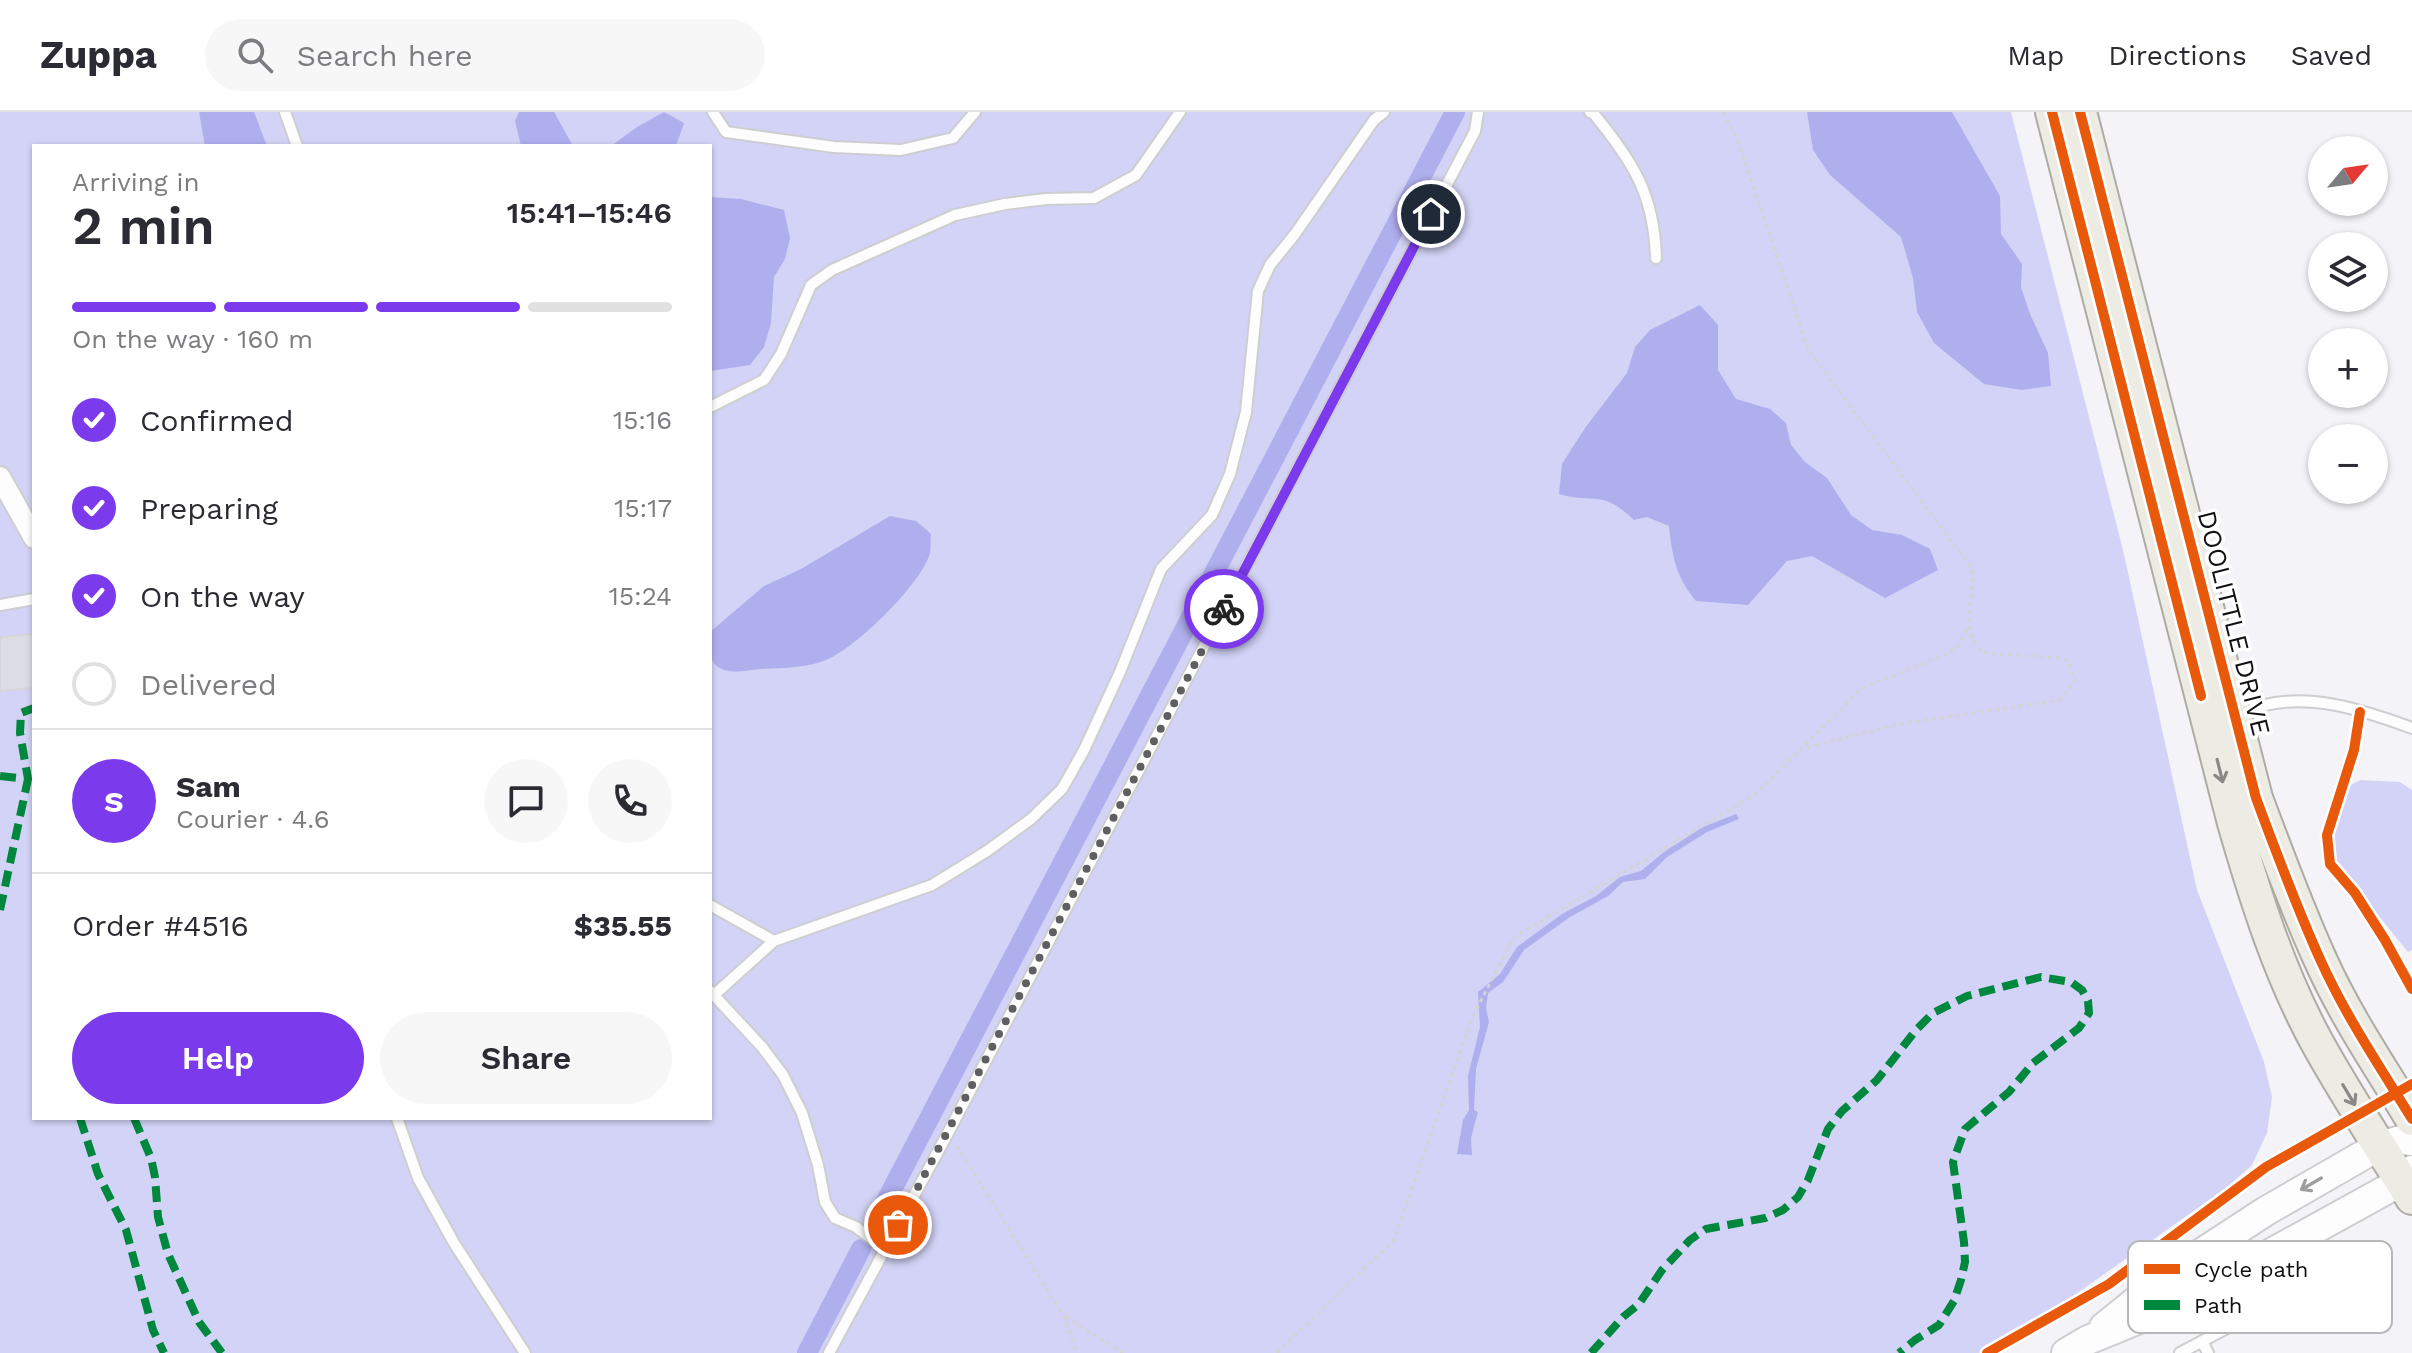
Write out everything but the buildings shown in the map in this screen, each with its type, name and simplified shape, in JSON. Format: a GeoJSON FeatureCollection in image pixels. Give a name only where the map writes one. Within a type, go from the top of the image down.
{"type":"FeatureCollection","features":[{"type":"Feature","properties":{"kind":"main road","name":"DOOLITTLE DRIVE"},"geometry":{"type":"LineString","coordinates":[[2052,112],[2257,903],[2318,1044],[2379,1146],[2409,1183]]}},
{"type":"Feature","properties":{"kind":"main road","name":"DOOLITTLE DRIVE"},"geometry":{"type":"LineString","coordinates":[[2080,112],[2256,798],[2289,888],[2321,962],[2361,1036],[2412,1119]]}},
{"type":"Feature","properties":{"kind":"main road"},"geometry":{"type":"LineString","coordinates":[[2220,1241],[2379,1146],[2401,1140],[2412,1141]]}},
{"type":"Feature","properties":{"kind":"main road"},"geometry":{"type":"LineString","coordinates":[[2298,1241],[2409,1183]]}},
{"type":"Feature","properties":{"kind":"main road"},"geometry":{"type":"LineString","coordinates":[[2077,1347],[2128,1307]]}},
{"type":"Feature","properties":{"kind":"main road"},"geometry":{"type":"LineString","coordinates":[[2077,1347],[2128,1325]]}},
{"type":"Feature","properties":{"kind":"street"},"geometry":{"type":"LineString","coordinates":[[0,477],[32,534]]}},
{"type":"Feature","properties":{"kind":"lane"},"geometry":{"type":"LineString","coordinates":[[285,112],[296,144]]}},
{"type":"Feature","properties":{"kind":"lane"},"geometry":{"type":"LineString","coordinates":[[713,112],[726,132],[834,147],[901,150],[953,138],[975,112]]}},
{"type":"Feature","properties":{"kind":"lane"},"geometry":{"type":"LineString","coordinates":[[712,406],[764,380],[781,354],[811,285],[832,270],[955,215],[1005,204],[1094,198],[1136,175],[1180,112]]}},
{"type":"Feature","properties":{"kind":"lane"},"geometry":{"type":"LineString","coordinates":[[885,1249],[856,1227],[835,1218],[825,1202],[818,1165],[802,1113],[783,1075],[762,1047],[712,993],[774,941],[932,885],[1031,819],[1062,789],[1120,672],[1161,569],[1212,515],[1230,474],[1246,412],[1258,291],[1270,265],[1295,234],[1370,116],[1384,112]]}},
{"type":"Feature","properties":{"kind":"lane"},"geometry":{"type":"LineString","coordinates":[[829,1353],[1475,131],[1478,112]]}},
{"type":"Feature","properties":{"kind":"lane"},"geometry":{"type":"LineString","coordinates":[[1590,112],[1624,153],[1645,191],[1655,230],[1656,258]]}},
{"type":"Feature","properties":{"kind":"lane"},"geometry":{"type":"LineString","coordinates":[[0,605],[32,599]]}},
{"type":"Feature","properties":{"kind":"lane"},"geometry":{"type":"LineString","coordinates":[[2235,717],[2250,709],[2292,700],[2316,701],[2412,728]]}},
{"type":"Feature","properties":{"kind":"lane"},"geometry":{"type":"LineString","coordinates":[[712,906],[774,941]]}},
{"type":"Feature","properties":{"kind":"lane"},"geometry":{"type":"LineString","coordinates":[[398,1120],[418,1178],[490,1304],[518,1339],[525,1353]]}},
{"type":"Feature","properties":{"kind":"lane"},"geometry":{"type":"LineString","coordinates":[[2204,1333],[2208,1353]]}},
{"type":"Feature","properties":{"kind":"lane"},"geometry":{"type":"LineString","coordinates":[[2180,1353],[2218,1333]]}},
{"type":"Feature","properties":{"kind":"path"},"geometry":{"type":"LineString","coordinates":[[1277,1353],[1394,1240],[1472,1018],[1514,937],[1756,794],[1862,688],[1948,654],[1958,646],[1968,628],[1973,570],[1809,351],[1737,138],[1723,112]]}},
{"type":"Feature","properties":{"kind":"path"},"geometry":{"type":"LineString","coordinates":[[1803,748],[1899,724],[2060,700],[2071,690],[2075,681],[2068,660],[1982,652],[1971,638],[1968,628]]}},
{"type":"Feature","properties":{"kind":"path"},"geometry":{"type":"LineString","coordinates":[[948,1133],[1063,1315],[1077,1353]]}},
{"type":"Feature","properties":{"kind":"path"},"geometry":{"type":"LineString","coordinates":[[1063,1315],[1123,1353]]}},
{"type":"Feature","properties":{"kind":"shaded area"},"geometry":{"type":"Polygon","coordinates":[[[0,112],[2011,112],[2123,550],[2197,890],[2264,1062],[2272,1097],[2267,1133],[2252,1165],[2226,1188],[2151,1241],[2128,1241],[2128,1257],[2049,1313],[1981,1353],[0,1353],[0,112]]]}},
{"type":"Feature","properties":{"kind":"shaded area"},"geometry":{"type":"Polygon","coordinates":[[[2360,780],[2400,782],[2412,790],[2412,950],[2408,952],[2333,859],[2332,830],[2347,787],[2360,780]]]}},
{"type":"Feature","properties":{"kind":"water"},"geometry":{"type":"Polygon","coordinates":[[[199,112],[254,112],[266,144],[205,144],[199,112]]]}},
{"type":"Feature","properties":{"kind":"water"},"geometry":{"type":"Polygon","coordinates":[[[519,112],[554,112],[572,144],[521,144],[515,121],[519,112]]]}},
{"type":"Feature","properties":{"kind":"water"},"geometry":{"type":"Polygon","coordinates":[[[664,112],[684,123],[677,144],[614,144],[664,112]]]}},
{"type":"Feature","properties":{"kind":"water"},"geometry":{"type":"Polygon","coordinates":[[[1807,112],[1952,112],[2000,196],[2001,234],[2022,264],[2021,287],[2048,353],[2051,386],[2022,390],[1984,384],[1934,343],[1917,312],[1913,278],[1901,237],[1830,175],[1813,150],[1807,112]]]}},
{"type":"Feature","properties":{"kind":"water"},"geometry":{"type":"Polygon","coordinates":[[[712,197],[741,199],[784,210],[790,238],[785,259],[774,277],[771,323],[764,347],[750,365],[712,371],[712,197]]]}},
{"type":"Feature","properties":{"kind":"water"},"geometry":{"type":"Polygon","coordinates":[[[1700,305],[1718,325],[1718,370],[1736,399],[1770,409],[1786,423],[1791,445],[1805,462],[1827,478],[1851,515],[1872,530],[1902,535],[1930,549],[1938,570],[1885,598],[1812,556],[1787,561],[1748,605],[1696,601],[1676,566],[1669,526],[1647,517],[1634,520],[1614,504],[1605,501],[1559,494],[1562,464],[1627,373],[1635,347],[1650,330],[1700,305]]]}},
{"type":"Feature","properties":{"kind":"water"},"geometry":{"type":"Polygon","coordinates":[[[890,516],[916,521],[931,534],[930,553],[915,581],[887,613],[840,652],[821,662],[804,666],[733,671],[714,664],[712,630],[764,586],[801,569],[890,516]]]}},
{"type":"Feature","properties":{"kind":"water"},"geometry":{"type":"Polygon","coordinates":[[[1736,814],[1739,819],[1707,832],[1667,857],[1645,879],[1623,882],[1608,896],[1570,917],[1524,950],[1503,982],[1488,993],[1486,1008],[1489,1022],[1476,1069],[1474,1110],[1478,1112],[1471,1138],[1472,1155],[1457,1154],[1463,1120],[1469,1110],[1468,1076],[1480,1027],[1478,992],[1500,974],[1517,947],[1562,914],[1596,896],[1620,877],[1641,871],[1703,827],[1736,814]]]}},
{"type":"Feature","properties":{"kind":"waterway"},"geometry":{"type":"LineString","coordinates":[[875,1222],[1455,112]]}},
{"type":"Feature","properties":{"kind":"waterway"},"geometry":{"type":"LineString","coordinates":[[807,1353],[861,1249]]}},
{"type":"Feature","properties":{"kind":"marked path"},"geometry":{"type":"LineString","coordinates":[[0,776],[28,779],[20,733],[21,713],[32,709]]}},
{"type":"Feature","properties":{"kind":"marked path"},"geometry":{"type":"LineString","coordinates":[[0,910],[28,779],[32,781]]}},
{"type":"Feature","properties":{"kind":"marked path"},"geometry":{"type":"LineString","coordinates":[[1591,1353],[1639,1304],[1662,1270],[1690,1240],[1706,1229],[1765,1218],[1783,1210],[1798,1197],[1828,1129],[1842,1111],[1877,1080],[1933,1013],[1967,996],[2041,977],[2071,982],[2082,990],[2088,1001],[2089,1013],[2079,1028],[2033,1063],[2009,1092],[1965,1129],[1953,1162],[1964,1242],[1965,1262],[1961,1280],[1954,1301],[1939,1325],[1899,1353]]}},
{"type":"Feature","properties":{"kind":"marked path"},"geometry":{"type":"LineString","coordinates":[[81,1120],[98,1174],[126,1230],[153,1330],[164,1353]]}},
{"type":"Feature","properties":{"kind":"marked path"},"geometry":{"type":"LineString","coordinates":[[135,1120],[151,1158],[158,1217],[168,1254],[199,1322],[222,1353]]}},
{"type":"Feature","properties":{"kind":"cycle path"},"geometry":{"type":"LineString","coordinates":[[2052,112],[2201,696]]}},
{"type":"Feature","properties":{"kind":"cycle path"},"geometry":{"type":"LineString","coordinates":[[2080,112],[2256,798],[2294,899],[2330,980],[2412,1119]]}},
{"type":"Feature","properties":{"kind":"cycle path"},"geometry":{"type":"LineString","coordinates":[[2360,712],[2354,750],[2327,835],[2330,864],[2355,893],[2412,989]]}},
{"type":"Feature","properties":{"kind":"cycle path"},"geometry":{"type":"LineString","coordinates":[[2167,1241],[2266,1167],[2412,1084]]}},
{"type":"Feature","properties":{"kind":"cycle path"},"geometry":{"type":"LineString","coordinates":[[1987,1353],[2109,1284],[2128,1270]]}},
{"type":"Feature","properties":{"kind":"way so far"},"geometry":{"type":"LineString","coordinates":[[898,1225],[1224,609]]}},
{"type":"Feature","properties":{"kind":"route"},"geometry":{"type":"LineString","coordinates":[[1224,609],[1431,214]]}}]}
